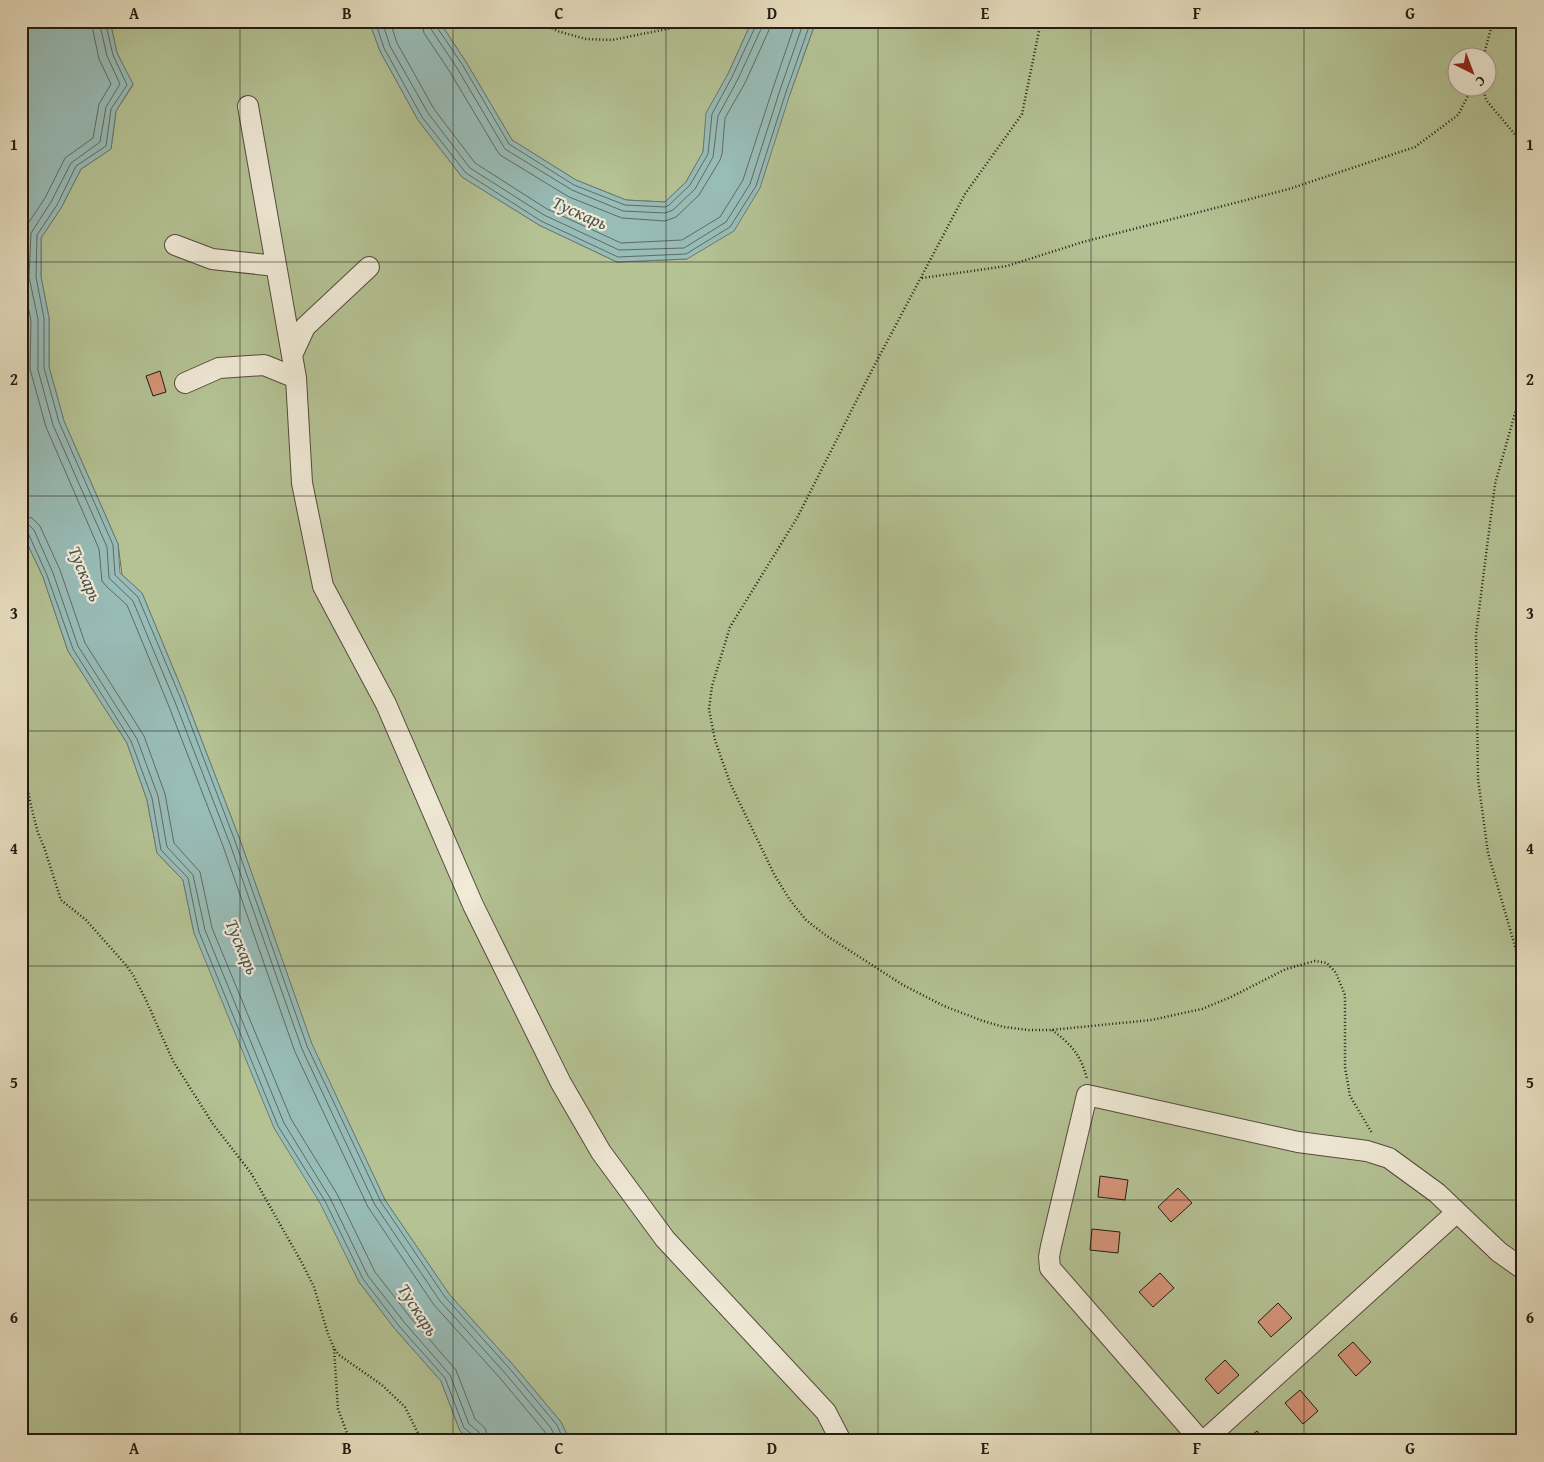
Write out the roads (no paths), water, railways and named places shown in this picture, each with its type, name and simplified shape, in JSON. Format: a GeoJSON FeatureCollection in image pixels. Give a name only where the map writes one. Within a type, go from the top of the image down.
{"type":"FeatureCollection","features":[{"type":"Feature","properties":{"kind":"street"},"geometry":{"type":"LineString","coordinates":[[248,106],[296,378],[302,483],[323,586],[386,704],[473,905],[561,1082],[601,1152],[665,1239],[826,1412],[841,1441]]}},
{"type":"Feature","properties":{"kind":"street"},"geometry":{"type":"LineString","coordinates":[[175,245],[212,260],[276,266]]}},
{"type":"Feature","properties":{"kind":"street"},"geometry":{"type":"LineString","coordinates":[[292,355],[305,327],[369,267]]}},
{"type":"Feature","properties":{"kind":"street"},"geometry":{"type":"LineString","coordinates":[[185,383],[219,368],[264,365],[296,378]]}},
{"type":"Feature","properties":{"kind":"street"},"geometry":{"type":"LineString","coordinates":[[1457,1212],[1203,1441],[1050,1268],[1051,1246],[1087,1095],[1298,1142],[1367,1151],[1390,1158],[1437,1193],[1457,1212],[1499,1252],[1523,1269]]}},
{"type":"Feature","properties":{"kind":"water","name":"Тускарь"},"geometry":{"type":"Polygon","coordinates":[[[21,21],[110,21],[117,53],[133,84],[116,111],[111,149],[81,169],[61,208],[41,238],[41,277],[49,318],[49,367],[64,421],[118,544],[120,573],[142,593],[185,697],[240,840],[312,1044],[385,1200],[449,1294],[514,1366],[561,1422],[570,1441],[473,1441],[460,1431],[441,1381],[395,1329],[359,1282],[320,1203],[274,1128],[194,933],[183,880],[157,853],[147,800],[127,743],[68,651],[43,577],[21,530],[21,21]]]}},
{"type":"Feature","properties":{"kind":"water","name":"Тускарь"},"geometry":{"type":"Polygon","coordinates":[[[369,21],[439,21],[466,62],[512,140],[576,180],[626,200],[665,202],[686,182],[703,152],[706,113],[728,74],[752,21],[816,21],[760,188],[734,231],[687,259],[617,262],[539,225],[462,177],[418,120],[380,51],[369,21]]]}}]}
